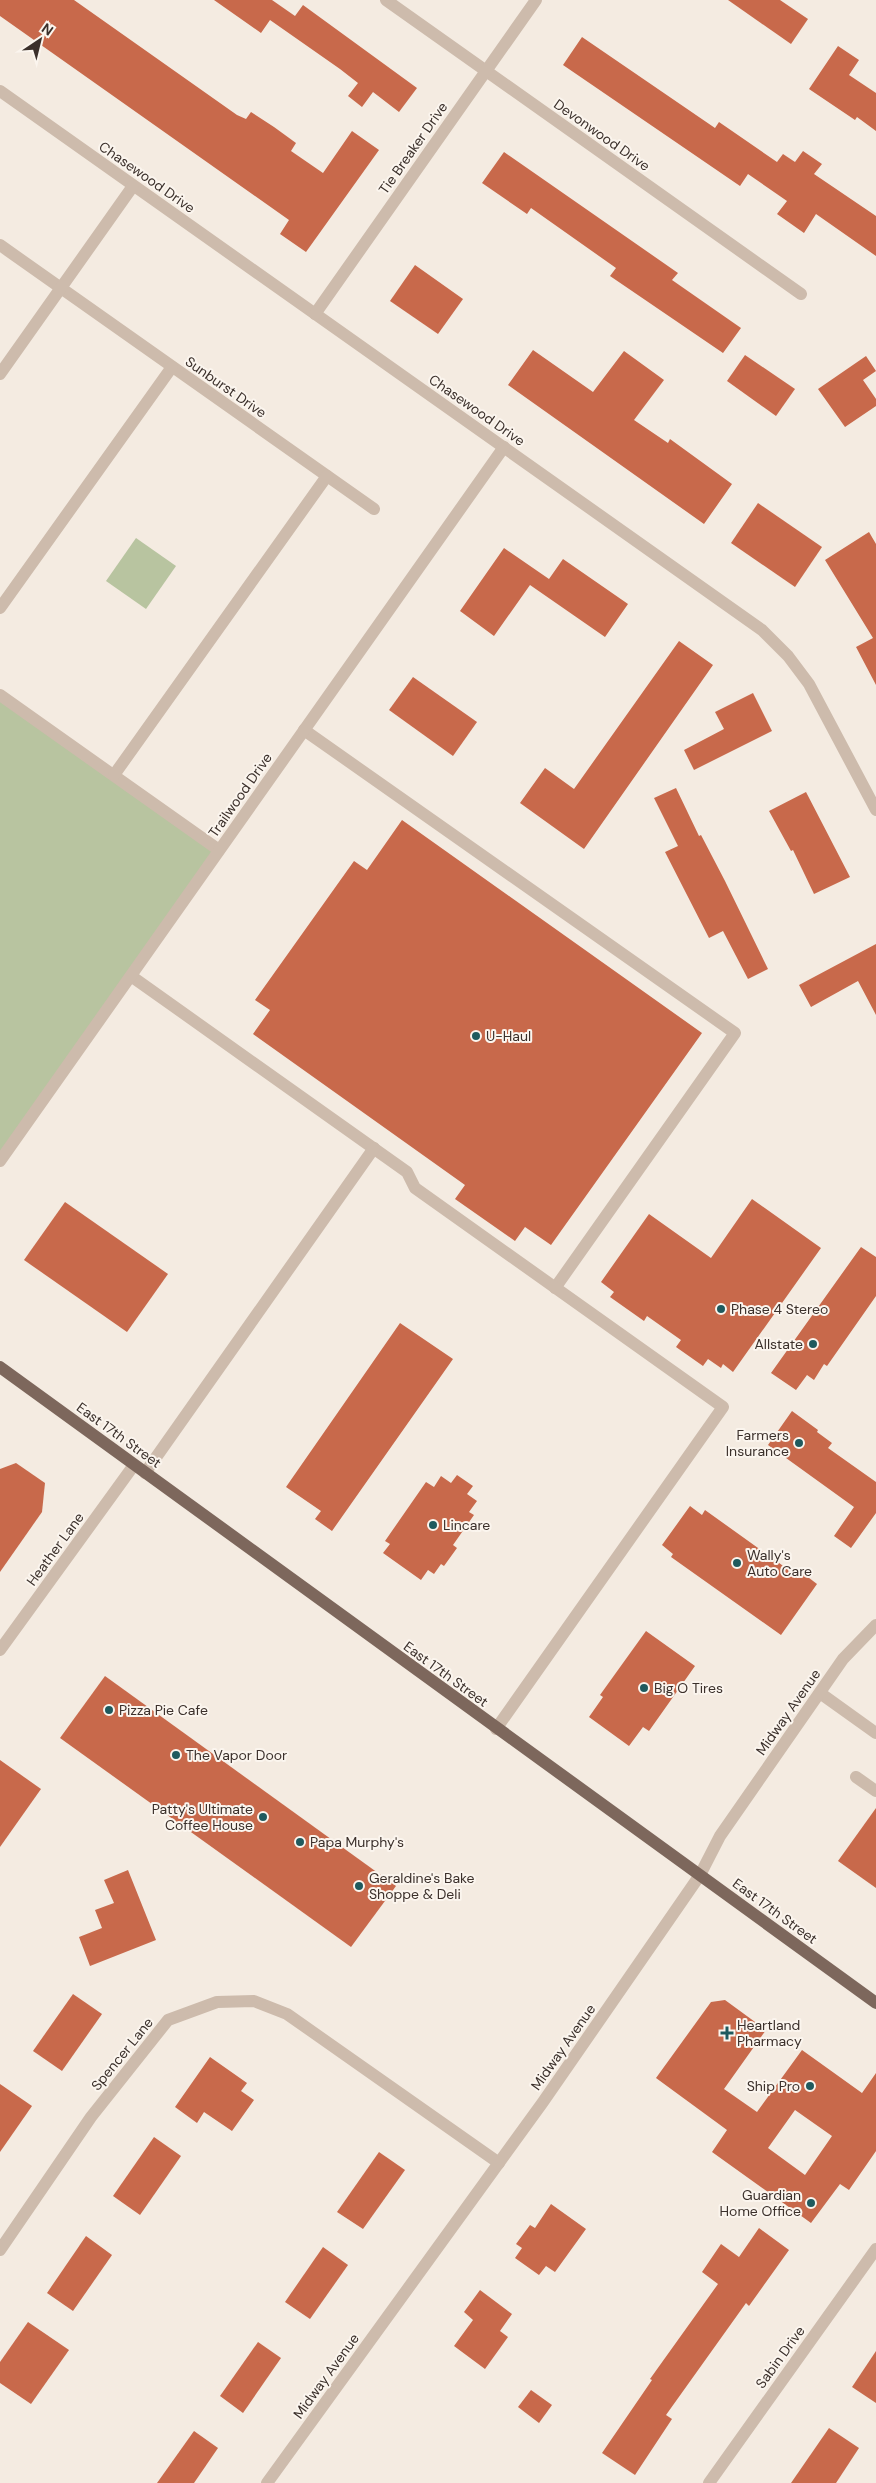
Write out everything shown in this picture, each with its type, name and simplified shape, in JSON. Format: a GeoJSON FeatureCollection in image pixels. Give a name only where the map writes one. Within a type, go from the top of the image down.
{"type":"FeatureCollection","features":[{"type":"Feature","properties":{"kind":"main road","name":"East 17th Street"},"geometry":{"type":"LineString","coordinates":[[0,1367],[496,1729],[876,2003]]}},
{"type":"Feature","properties":{"kind":"street","name":"Devonwood Drive"},"geometry":{"type":"LineString","coordinates":[[386,0],[801,294]]}},
{"type":"Feature","properties":{"kind":"street","name":"Tie Breaker Drive"},"geometry":{"type":"LineString","coordinates":[[315,314],[536,0]]}},
{"type":"Feature","properties":{"kind":"street","name":"Chasewood Drive"},"geometry":{"type":"LineString","coordinates":[[0,92],[762,630],[788,656],[809,684],[876,810]]}},
{"type":"Feature","properties":{"kind":"street"},"geometry":{"type":"LineString","coordinates":[[0,374],[133,186]]}},
{"type":"Feature","properties":{"kind":"street","name":"Sunburst Drive"},"geometry":{"type":"LineString","coordinates":[[0,246],[374,509]]}},
{"type":"Feature","properties":{"kind":"street"},"geometry":{"type":"LineString","coordinates":[[0,608],[172,367]]}},
{"type":"Feature","properties":{"kind":"street","name":"Trailwood Drive"},"geometry":{"type":"LineString","coordinates":[[0,1161],[504,447]]}},
{"type":"Feature","properties":{"kind":"street"},"geometry":{"type":"LineString","coordinates":[[114,775],[327,476]]}},
{"type":"Feature","properties":{"kind":"street"},"geometry":{"type":"LineString","coordinates":[[0,695],[219,850]]}},
{"type":"Feature","properties":{"kind":"street"},"geometry":{"type":"LineString","coordinates":[[304,730],[735,1033],[555,1288]]}},
{"type":"Feature","properties":{"kind":"street"},"geometry":{"type":"LineString","coordinates":[[131,976],[407,1172],[415,1188],[723,1408],[496,1729]]}},
{"type":"Feature","properties":{"kind":"street"},"geometry":{"type":"LineString","coordinates":[[145,1473],[374,1148]]}},
{"type":"Feature","properties":{"kind":"street","name":"Heather Lane"},"geometry":{"type":"LineString","coordinates":[[0,1650],[134,1464]]}},
{"type":"Feature","properties":{"kind":"street","name":"Midway Avenue"},"geometry":{"type":"LineString","coordinates":[[267,2483],[499,2163],[700,1875],[720,1836],[843,1659],[876,1625]]}},
{"type":"Feature","properties":{"kind":"street"},"geometry":{"type":"LineString","coordinates":[[820,1693],[876,1733]]}},
{"type":"Feature","properties":{"kind":"street"},"geometry":{"type":"LineString","coordinates":[[856,1777],[876,1790]]}},
{"type":"Feature","properties":{"kind":"street","name":"Spencer Lane"},"geometry":{"type":"LineString","coordinates":[[0,2250],[91,2117],[168,2020],[217,2002],[254,2001],[287,2014],[499,2163]]}},
{"type":"Feature","properties":{"kind":"street","name":"Sabin Drive"},"geometry":{"type":"LineString","coordinates":[[709,2483],[876,2249]]}},
{"type":"Feature","properties":{"kind":"green space"},"geometry":{"type":"Polygon","coordinates":[[[136,538],[176,566],[146,609],[106,581],[136,538]]]}},
{"type":"Feature","properties":{"kind":"green space"},"geometry":{"type":"Polygon","coordinates":[[[0,695],[219,850],[0,1161],[0,695]]]}},
{"type":"Feature","properties":{"kind":"building"},"geometry":{"type":"Polygon","coordinates":[[[0,0],[74,0],[237,115],[246,119],[251,112],[274,127],[296,143],[291,151],[323,173],[352,131],[379,150],[306,252],[280,234],[289,220],[0,16],[0,0]]]}},
{"type":"Feature","properties":{"kind":"building"},"geometry":{"type":"Polygon","coordinates":[[[214,0],[272,0],[295,16],[303,5],[417,88],[399,112],[373,92],[362,107],[348,96],[358,83],[340,69],[270,20],[261,33],[214,0]]]}},
{"type":"Feature","properties":{"kind":"building"},"geometry":{"type":"Polygon","coordinates":[[[728,0],[780,0],[808,19],[791,44],[728,0]]]}},
{"type":"Feature","properties":{"kind":"building"},"geometry":{"type":"Polygon","coordinates":[[[582,37],[715,128],[719,122],[777,162],[783,154],[795,162],[803,151],[822,164],[814,174],[876,216],[876,256],[816,214],[804,233],[777,214],[787,201],[748,174],[740,186],[563,65],[582,37]]]}},
{"type":"Feature","properties":{"kind":"building"},"geometry":{"type":"Polygon","coordinates":[[[838,46],[859,60],[849,75],[876,93],[876,131],[857,117],[855,120],[809,89],[838,46]]]}},
{"type":"Feature","properties":{"kind":"building"},"geometry":{"type":"Polygon","coordinates":[[[504,152],[678,273],[672,280],[741,328],[723,353],[610,276],[616,268],[531,208],[527,214],[482,183],[504,152]]]}},
{"type":"Feature","properties":{"kind":"building"},"geometry":{"type":"Polygon","coordinates":[[[415,265],[463,299],[438,334],[390,301],[415,265]]]}},
{"type":"Feature","properties":{"kind":"building"},"geometry":{"type":"Polygon","coordinates":[[[533,350],[593,392],[624,351],[664,380],[634,420],[668,443],[670,439],[732,484],[704,524],[508,385],[533,350]]]}},
{"type":"Feature","properties":{"kind":"building"},"geometry":{"type":"Polygon","coordinates":[[[745,355],[795,389],[776,416],[727,381],[745,355]]]}},
{"type":"Feature","properties":{"kind":"building"},"geometry":{"type":"Polygon","coordinates":[[[866,356],[876,371],[863,380],[876,399],[876,406],[845,427],[818,389],[866,356]]]}},
{"type":"Feature","properties":{"kind":"building"},"geometry":{"type":"Polygon","coordinates":[[[758,503],[822,547],[795,587],[731,543],[758,503]]]}},
{"type":"Feature","properties":{"kind":"building"},"geometry":{"type":"Polygon","coordinates":[[[869,532],[876,544],[876,685],[856,647],[873,638],[825,560],[869,532]]]}},
{"type":"Feature","properties":{"kind":"building"},"geometry":{"type":"Polygon","coordinates":[[[504,548],[549,579],[563,559],[628,604],[605,637],[530,585],[494,636],[460,611],[504,548]]]}},
{"type":"Feature","properties":{"kind":"building"},"geometry":{"type":"Polygon","coordinates":[[[679,641],[713,665],[584,849],[520,803],[545,768],[574,789],[679,641]]]}},
{"type":"Feature","properties":{"kind":"building"},"geometry":{"type":"Polygon","coordinates":[[[413,677],[477,722],[453,756],[389,710],[413,677]]]}},
{"type":"Feature","properties":{"kind":"building"},"geometry":{"type":"Polygon","coordinates":[[[753,693],[772,731],[694,770],[684,750],[724,729],[715,712],[753,693]]]}},
{"type":"Feature","properties":{"kind":"building"},"geometry":{"type":"Polygon","coordinates":[[[676,788],[699,836],[701,835],[725,881],[768,969],[748,979],[723,931],[709,938],[665,852],[678,846],[654,798],[676,788]]]}},
{"type":"Feature","properties":{"kind":"building"},"geometry":{"type":"Polygon","coordinates":[[[806,792],[850,877],[814,894],[793,850],[791,851],[769,811],[806,792]]]}},
{"type":"Feature","properties":{"kind":"building"},"geometry":{"type":"Polygon","coordinates":[[[402,820],[702,1033],[551,1245],[525,1227],[515,1241],[455,1199],[465,1185],[253,1034],[270,1010],[255,1000],[354,861],[367,870],[402,820]]]}},
{"type":"Feature","properties":{"kind":"building"},"geometry":{"type":"Polygon","coordinates":[[[876,944],[876,1015],[858,981],[811,1007],[799,985],[876,944]]]}},
{"type":"Feature","properties":{"kind":"building"},"geometry":{"type":"Polygon","coordinates":[[[752,1199],[821,1248],[733,1372],[723,1364],[721,1368],[708,1359],[703,1366],[676,1347],[681,1340],[647,1316],[644,1321],[610,1297],[614,1292],[601,1282],[649,1214],[711,1258],[752,1199]]]}},
{"type":"Feature","properties":{"kind":"building"},"geometry":{"type":"Polygon","coordinates":[[[65,1202],[168,1274],[127,1332],[24,1260],[65,1202]]]}},
{"type":"Feature","properties":{"kind":"building"},"geometry":{"type":"Polygon","coordinates":[[[861,1247],[876,1257],[876,1296],[827,1366],[824,1364],[814,1380],[807,1375],[796,1390],[771,1373],[861,1247]]]}},
{"type":"Feature","properties":{"kind":"building"},"geometry":{"type":"Polygon","coordinates":[[[400,1323],[453,1359],[332,1531],[315,1519],[321,1511],[286,1487],[400,1323]]]}},
{"type":"Feature","properties":{"kind":"building"},"geometry":{"type":"Polygon","coordinates":[[[792,1411],[832,1443],[828,1448],[876,1482],[876,1513],[851,1548],[834,1536],[854,1507],[768,1445],[792,1411]]]}},
{"type":"Feature","properties":{"kind":"building"},"geometry":{"type":"Polygon","coordinates":[[[16,1463],[45,1483],[42,1512],[0,1572],[0,1469],[16,1463]]]}},
{"type":"Feature","properties":{"kind":"building"},"geometry":{"type":"Polygon","coordinates":[[[457,1475],[473,1486],[467,1494],[477,1501],[469,1512],[474,1515],[453,1545],[457,1548],[444,1566],[441,1564],[434,1574],[428,1570],[421,1580],[383,1553],[390,1544],[385,1541],[426,1482],[434,1487],[441,1476],[451,1483],[457,1475]]]}},
{"type":"Feature","properties":{"kind":"building"},"geometry":{"type":"Polygon","coordinates":[[[690,1506],[702,1515],[705,1510],[793,1573],[796,1568],[817,1584],[781,1635],[671,1557],[673,1554],[662,1545],[690,1506]]]}},
{"type":"Feature","properties":{"kind":"building"},"geometry":{"type":"Polygon","coordinates":[[[646,1631],[695,1666],[649,1731],[643,1727],[629,1746],[589,1717],[603,1697],[600,1695],[646,1631]]]}},
{"type":"Feature","properties":{"kind":"building"},"geometry":{"type":"Polygon","coordinates":[[[105,1676],[396,1886],[351,1947],[60,1738],[105,1676]]]}},
{"type":"Feature","properties":{"kind":"building"},"geometry":{"type":"Polygon","coordinates":[[[0,1760],[41,1789],[0,1847],[0,1760]]]}},
{"type":"Feature","properties":{"kind":"building"},"geometry":{"type":"Polygon","coordinates":[[[876,1808],[876,1888],[838,1861],[876,1808]]]}},
{"type":"Feature","properties":{"kind":"building"},"geometry":{"type":"Polygon","coordinates":[[[128,1870],[156,1940],[90,1966],[79,1937],[102,1928],[95,1910],[114,1903],[104,1880],[128,1870]]]}},
{"type":"Feature","properties":{"kind":"building"},"geometry":{"type":"Polygon","coordinates":[[[73,1994],[102,2014],[62,2071],[33,2051],[73,1994]]]}},
{"type":"Feature","properties":{"kind":"building"},"geometry":{"type":"Polygon","coordinates":[[[725,2000],[766,2030],[724,2089],[757,2112],[802,2050],[862,2093],[876,2073],[876,2151],[849,2190],[840,2184],[811,2223],[712,2152],[727,2130],[656,2078],[711,2002],[725,2000]],[[795,2110],[768,2148],[805,2175],[832,2136],[795,2110]]]}},
{"type":"Feature","properties":{"kind":"building"},"geometry":{"type":"Polygon","coordinates":[[[210,2057],[247,2083],[241,2091],[254,2100],[232,2131],[204,2112],[197,2123],[175,2107],[210,2057]]]}},
{"type":"Feature","properties":{"kind":"building"},"geometry":{"type":"Polygon","coordinates":[[[0,2084],[32,2106],[0,2152],[0,2084]]]}},
{"type":"Feature","properties":{"kind":"building"},"geometry":{"type":"Polygon","coordinates":[[[154,2137],[181,2156],[140,2215],[113,2196],[154,2137]]]}},
{"type":"Feature","properties":{"kind":"building"},"geometry":{"type":"Polygon","coordinates":[[[379,2152],[405,2170],[363,2229],[337,2212],[379,2152]]]}},
{"type":"Feature","properties":{"kind":"building"},"geometry":{"type":"Polygon","coordinates":[[[551,2204],[586,2229],[555,2272],[546,2266],[539,2275],[515,2258],[522,2248],[516,2244],[530,2225],[535,2228],[551,2204]]]}},
{"type":"Feature","properties":{"kind":"building"},"geometry":{"type":"Polygon","coordinates":[[[759,2228],[789,2250],[749,2306],[746,2303],[666,2415],[672,2419],[635,2475],[602,2453],[652,2380],[650,2379],[718,2284],[702,2272],[721,2244],[739,2257],[759,2228]]]}},
{"type":"Feature","properties":{"kind":"building"},"geometry":{"type":"Polygon","coordinates":[[[86,2236],[112,2255],[73,2311],[47,2293],[86,2236]]]}},
{"type":"Feature","properties":{"kind":"building"},"geometry":{"type":"Polygon","coordinates":[[[323,2247],[348,2265],[310,2319],[285,2302],[323,2247]]]}},
{"type":"Feature","properties":{"kind":"building"},"geometry":{"type":"Polygon","coordinates":[[[480,2290],[512,2314],[500,2331],[508,2337],[485,2369],[454,2346],[473,2320],[464,2312],[480,2290]]]}},
{"type":"Feature","properties":{"kind":"building"},"geometry":{"type":"Polygon","coordinates":[[[28,2322],[69,2350],[31,2404],[0,2383],[0,2362],[28,2322]]]}},
{"type":"Feature","properties":{"kind":"building"},"geometry":{"type":"Polygon","coordinates":[[[258,2342],[281,2358],[243,2413],[220,2396],[258,2342]]]}},
{"type":"Feature","properties":{"kind":"building"},"geometry":{"type":"Polygon","coordinates":[[[876,2351],[876,2403],[852,2387],[876,2351]]]}},
{"type":"Feature","properties":{"kind":"building"},"geometry":{"type":"Polygon","coordinates":[[[531,2390],[552,2405],[539,2423],[518,2407],[531,2390]]]}},
{"type":"Feature","properties":{"kind":"building"},"geometry":{"type":"Polygon","coordinates":[[[829,2428],[859,2448],[836,2483],[791,2483],[829,2428]]]}},
{"type":"Feature","properties":{"kind":"building"},"geometry":{"type":"Polygon","coordinates":[[[194,2431],[218,2448],[194,2483],[157,2483],[194,2431]]]}},
{"type":"Feature","properties":{"kind":"place","name":"U-Haul"},"geometry":{"type":"Point","coordinates":[476,1036]}},
{"type":"Feature","properties":{"kind":"place","name":"Phase 4 Stereo"},"geometry":{"type":"Point","coordinates":[721,1309]}},
{"type":"Feature","properties":{"kind":"place","name":"Allstate"},"geometry":{"type":"Point","coordinates":[813,1344]}},
{"type":"Feature","properties":{"kind":"place","name":"Farmers Insurance"},"geometry":{"type":"Point","coordinates":[799,1443]}},
{"type":"Feature","properties":{"kind":"place","name":"Lincare"},"geometry":{"type":"Point","coordinates":[433,1525]}},
{"type":"Feature","properties":{"kind":"place","name":"Wally's Auto Care"},"geometry":{"type":"Point","coordinates":[737,1563]}},
{"type":"Feature","properties":{"kind":"place","name":"Big O Tires"},"geometry":{"type":"Point","coordinates":[644,1688]}},
{"type":"Feature","properties":{"kind":"place","name":"Pizza Pie Cafe"},"geometry":{"type":"Point","coordinates":[109,1710]}},
{"type":"Feature","properties":{"kind":"place","name":"The Vapor Door"},"geometry":{"type":"Point","coordinates":[176,1755]}},
{"type":"Feature","properties":{"kind":"place","name":"Patty's Ultimate Coffee House"},"geometry":{"type":"Point","coordinates":[263,1817]}},
{"type":"Feature","properties":{"kind":"place","name":"Papa Murphy's"},"geometry":{"type":"Point","coordinates":[300,1842]}},
{"type":"Feature","properties":{"kind":"place","name":"Geraldine's Bake Shoppe & Deli"},"geometry":{"type":"Point","coordinates":[359,1886]}},
{"type":"Feature","properties":{"kind":"place","name":"Heartland Pharmacy"},"geometry":{"type":"Point","coordinates":[727,2033]}},
{"type":"Feature","properties":{"kind":"place","name":"Ship Pro"},"geometry":{"type":"Point","coordinates":[810,2086]}},
{"type":"Feature","properties":{"kind":"place","name":"Guardian Home Office"},"geometry":{"type":"Point","coordinates":[811,2203]}}]}
